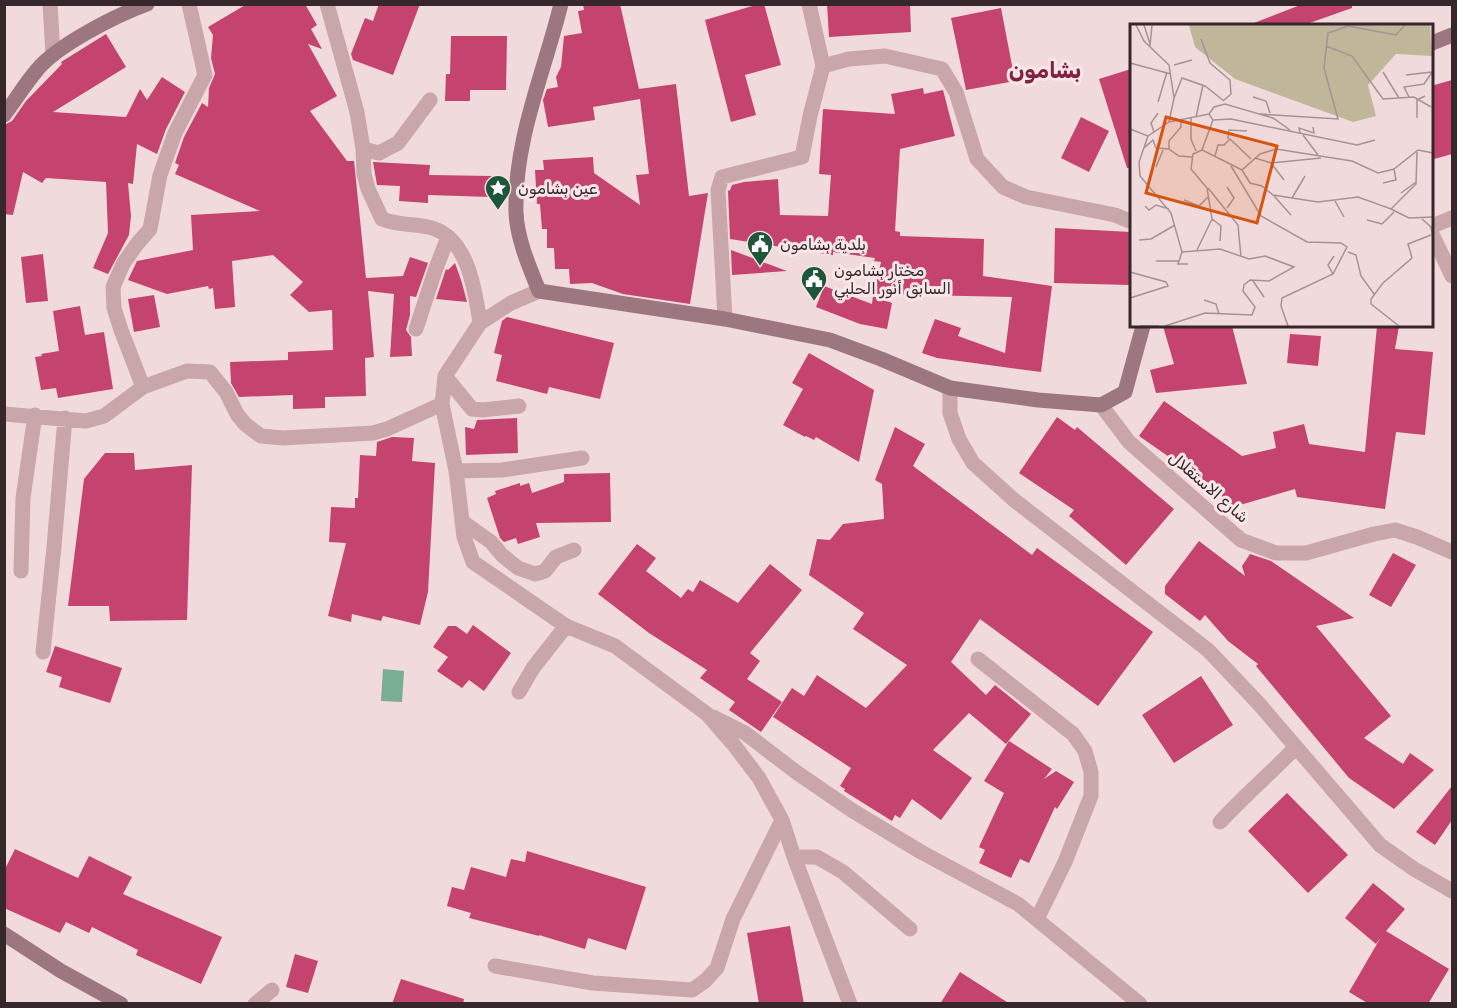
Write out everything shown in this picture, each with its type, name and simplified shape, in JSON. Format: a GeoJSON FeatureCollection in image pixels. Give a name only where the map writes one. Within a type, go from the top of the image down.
{"type":"FeatureCollection","features":[{"type":"Feature","properties":{"kind":"main road"},"geometry":{"type":"LineString","coordinates":[[4,116],[38,69],[54,54],[120,14],[147,4]]}},
{"type":"Feature","properties":{"kind":"main road"},"geometry":{"type":"LineString","coordinates":[[561,4],[531,105],[519,166],[516,213],[522,246],[539,291],[725,319],[830,340],[950,388],[1038,400],[1101,405],[1125,392],[1143,327]]}},
{"type":"Feature","properties":{"kind":"main road"},"geometry":{"type":"LineString","coordinates":[[1433,42],[1452,35]]}},
{"type":"Feature","properties":{"kind":"main road"},"geometry":{"type":"LineString","coordinates":[[4,934],[61,971],[121,1004]]}},
{"type":"Feature","properties":{"kind":"street"},"geometry":{"type":"LineString","coordinates":[[50,4],[54,54]]}},
{"type":"Feature","properties":{"kind":"street"},"geometry":{"type":"LineString","coordinates":[[143,387],[114,308],[113,287],[123,264],[150,229],[160,175],[175,133],[205,75],[189,4]]}},
{"type":"Feature","properties":{"kind":"street"},"geometry":{"type":"LineString","coordinates":[[327,4],[357,112],[363,149],[364,174],[368,189],[382,219],[397,225],[427,226],[444,232],[462,256],[474,283],[480,323]]}},
{"type":"Feature","properties":{"kind":"street"},"geometry":{"type":"LineString","coordinates":[[725,319],[718,190],[722,177],[802,157],[823,66],[809,4]]}},
{"type":"Feature","properties":{"kind":"street"},"geometry":{"type":"LineString","coordinates":[[823,66],[849,59],[885,56],[942,69],[956,92],[978,159],[1003,187],[1026,197],[1115,215],[1130,222]]}},
{"type":"Feature","properties":{"kind":"street"},"geometry":{"type":"LineString","coordinates":[[363,149],[379,153],[398,143],[430,100]]}},
{"type":"Feature","properties":{"kind":"street"},"geometry":{"type":"LineString","coordinates":[[1433,225],[1452,218]]}},
{"type":"Feature","properties":{"kind":"street"},"geometry":{"type":"LineString","coordinates":[[416,328],[448,237]]}},
{"type":"Feature","properties":{"kind":"street"},"geometry":{"type":"LineString","coordinates":[[1433,238],[1452,276]]}},
{"type":"Feature","properties":{"kind":"street"},"geometry":{"type":"LineString","coordinates":[[539,291],[511,303],[480,323],[445,376],[442,404],[456,471],[464,537],[473,562],[566,626],[615,646],[707,714],[746,733],[796,772],[862,817],[921,852],[1018,904],[1140,1004]]}},
{"type":"Feature","properties":{"kind":"street"},"geometry":{"type":"LineString","coordinates":[[4,414],[86,421],[104,416],[143,387],[187,371],[210,372],[226,392],[237,414],[252,431],[261,436],[283,438],[373,433],[442,404]]}},
{"type":"Feature","properties":{"kind":"street"},"geometry":{"type":"LineString","coordinates":[[445,376],[472,409],[519,406]]}},
{"type":"Feature","properties":{"kind":"street"},"geometry":{"type":"LineString","coordinates":[[950,388],[950,413],[959,439],[973,463],[1014,500],[1208,650],[1260,705],[1380,845],[1414,869],[1452,891]]}},
{"type":"Feature","properties":{"kind":"street","name":"شارع الاستقلال"},"geometry":{"type":"LineString","coordinates":[[1101,405],[1129,442],[1241,540],[1276,553],[1306,553],[1395,530],[1452,552]]}},
{"type":"Feature","properties":{"kind":"street"},"geometry":{"type":"LineString","coordinates":[[21,571],[23,498],[35,415]]}},
{"type":"Feature","properties":{"kind":"street"},"geometry":{"type":"LineString","coordinates":[[43,652],[65,418]]}},
{"type":"Feature","properties":{"kind":"street"},"geometry":{"type":"LineString","coordinates":[[456,471],[502,470],[582,458]]}},
{"type":"Feature","properties":{"kind":"street"},"geometry":{"type":"LineString","coordinates":[[463,522],[491,542],[518,568],[535,574],[545,571],[556,557],[574,550]]}},
{"type":"Feature","properties":{"kind":"street"},"geometry":{"type":"LineString","coordinates":[[519,692],[533,668],[566,626]]}},
{"type":"Feature","properties":{"kind":"street"},"geometry":{"type":"LineString","coordinates":[[978,659],[1073,734],[1085,751],[1091,772],[1091,796],[1065,862],[1037,919]]}},
{"type":"Feature","properties":{"kind":"street"},"geometry":{"type":"LineString","coordinates":[[707,714],[759,778],[782,820],[850,1004]]}},
{"type":"Feature","properties":{"kind":"street"},"geometry":{"type":"LineString","coordinates":[[1220,822],[1296,747]]}},
{"type":"Feature","properties":{"kind":"street"},"geometry":{"type":"LineString","coordinates":[[495,966],[593,983],[692,990],[705,981],[717,968],[733,919],[782,820]]}},
{"type":"Feature","properties":{"kind":"street"},"geometry":{"type":"LineString","coordinates":[[794,857],[817,857],[843,872],[910,929]]}},
{"type":"Feature","properties":{"kind":"street"},"geometry":{"type":"LineString","coordinates":[[255,1004],[272,990]]}},
{"type":"Feature","properties":{"kind":"shaded area"},"geometry":{"type":"Polygon","coordinates":[[[383,669],[404,671],[402,702],[381,701],[383,669]]]}},
{"type":"Feature","properties":{"kind":"building"},"geometry":{"type":"Polygon","coordinates":[[[247,4],[305,4],[317,25],[311,29],[322,49],[308,44],[337,96],[310,111],[347,161],[354,161],[366,278],[403,276],[410,257],[428,263],[416,297],[410,296],[410,315],[406,330],[411,337],[412,356],[390,357],[394,294],[368,291],[374,357],[365,358],[366,396],[325,397],[325,408],[293,409],[293,395],[239,397],[231,383],[230,362],[288,360],[288,352],[333,350],[332,310],[309,312],[290,295],[303,282],[273,255],[232,261],[235,307],[215,309],[213,288],[209,289],[208,286],[167,294],[128,280],[137,261],[193,250],[191,215],[260,211],[175,174],[179,165],[175,163],[184,137],[202,103],[208,107],[209,88],[215,74],[211,58],[213,35],[208,27],[247,4]]]}},
{"type":"Feature","properties":{"kind":"building"},"geometry":{"type":"Polygon","coordinates":[[[379,4],[420,4],[393,75],[353,60],[351,54],[365,18],[373,21],[379,4]]]}},
{"type":"Feature","properties":{"kind":"building"},"geometry":{"type":"Polygon","coordinates":[[[583,4],[620,4],[639,89],[676,84],[689,196],[708,193],[690,304],[623,294],[592,283],[570,284],[569,269],[555,269],[554,248],[547,248],[547,229],[542,229],[540,204],[537,204],[535,170],[544,170],[543,160],[593,157],[594,173],[640,205],[636,175],[649,174],[640,99],[593,107],[595,120],[548,127],[543,100],[547,89],[558,87],[556,77],[561,67],[564,36],[582,33],[578,11],[584,10],[583,4]]]}},
{"type":"Feature","properties":{"kind":"building"},"geometry":{"type":"Polygon","coordinates":[[[764,4],[781,65],[745,75],[756,115],[731,122],[705,20],[764,4]]]}},
{"type":"Feature","properties":{"kind":"building"},"geometry":{"type":"Polygon","coordinates":[[[827,4],[910,4],[911,32],[829,37],[827,4]]]}},
{"type":"Feature","properties":{"kind":"building"},"geometry":{"type":"Polygon","coordinates":[[[1303,4],[1352,4],[1352,8],[1307,24],[1254,23],[1303,4]]]}},
{"type":"Feature","properties":{"kind":"building"},"geometry":{"type":"Polygon","coordinates":[[[1001,8],[1015,81],[966,90],[951,18],[1001,8]]]}},
{"type":"Feature","properties":{"kind":"building"},"geometry":{"type":"Polygon","coordinates":[[[106,34],[126,67],[53,112],[126,117],[140,89],[147,100],[162,77],[185,92],[166,129],[157,154],[137,144],[133,184],[128,183],[131,216],[129,235],[108,274],[93,268],[108,233],[106,182],[46,178],[42,183],[23,172],[13,215],[4,214],[4,125],[12,121],[26,101],[62,64],[61,62],[106,34]]]}},
{"type":"Feature","properties":{"kind":"building"},"geometry":{"type":"Polygon","coordinates":[[[451,36],[507,36],[506,90],[470,90],[470,101],[445,101],[446,74],[450,74],[451,36]]]}},
{"type":"Feature","properties":{"kind":"building"},"geometry":{"type":"Polygon","coordinates":[[[1130,69],[1130,168],[1127,168],[1099,79],[1130,69]]]}},
{"type":"Feature","properties":{"kind":"building"},"geometry":{"type":"Polygon","coordinates":[[[1452,80],[1452,154],[1433,159],[1433,85],[1452,80]]]}},
{"type":"Feature","properties":{"kind":"building"},"geometry":{"type":"Polygon","coordinates":[[[923,88],[924,94],[943,90],[955,136],[900,149],[895,231],[900,232],[900,236],[984,239],[983,276],[1052,286],[1041,372],[937,358],[922,353],[935,319],[961,328],[958,336],[1005,353],[1012,297],[874,294],[881,262],[874,261],[875,258],[833,252],[833,255],[730,239],[728,191],[732,185],[744,182],[778,179],[780,215],[828,216],[831,175],[819,174],[823,109],[895,114],[891,94],[923,88]]]}},
{"type":"Feature","properties":{"kind":"building"},"geometry":{"type":"Polygon","coordinates":[[[1081,117],[1109,131],[1089,172],[1061,158],[1081,117]]]}},
{"type":"Feature","properties":{"kind":"building"},"geometry":{"type":"Polygon","coordinates":[[[373,162],[430,165],[429,175],[492,176],[491,197],[428,195],[428,203],[399,201],[400,186],[377,185],[373,162]]]}},
{"type":"Feature","properties":{"kind":"building"},"geometry":{"type":"Polygon","coordinates":[[[1055,228],[1130,232],[1129,285],[1054,283],[1055,228]]]}},
{"type":"Feature","properties":{"kind":"building"},"geometry":{"type":"Polygon","coordinates":[[[731,250],[787,271],[732,275],[731,250]]]}},
{"type":"Feature","properties":{"kind":"building"},"geometry":{"type":"Polygon","coordinates":[[[43,254],[48,301],[26,303],[21,257],[43,254]]]}},
{"type":"Feature","properties":{"kind":"building"},"geometry":{"type":"Polygon","coordinates":[[[455,263],[467,302],[436,299],[446,269],[448,270],[455,263]]]}},
{"type":"Feature","properties":{"kind":"building"},"geometry":{"type":"Polygon","coordinates":[[[824,286],[872,304],[873,296],[892,303],[887,329],[860,324],[816,307],[824,286]]]}},
{"type":"Feature","properties":{"kind":"building"},"geometry":{"type":"Polygon","coordinates":[[[154,295],[160,327],[134,332],[128,299],[154,295]]]}},
{"type":"Feature","properties":{"kind":"building"},"geometry":{"type":"Polygon","coordinates":[[[80,306],[85,335],[104,332],[113,389],[58,398],[56,388],[41,390],[35,357],[59,351],[53,311],[80,306]]]}},
{"type":"Feature","properties":{"kind":"building"},"geometry":{"type":"Polygon","coordinates":[[[507,317],[614,343],[600,399],[549,387],[547,394],[496,381],[502,355],[494,353],[502,321],[507,317]]]}},
{"type":"Feature","properties":{"kind":"building"},"geometry":{"type":"Polygon","coordinates":[[[1163,327],[1232,327],[1247,384],[1156,393],[1150,370],[1174,364],[1163,327]]]}},
{"type":"Feature","properties":{"kind":"building"},"geometry":{"type":"Polygon","coordinates":[[[1377,327],[1399,327],[1395,349],[1433,352],[1425,435],[1396,432],[1385,509],[1297,497],[1295,489],[1226,509],[1221,493],[1139,436],[1164,401],[1242,456],[1276,448],[1273,432],[1304,424],[1309,444],[1365,452],[1377,327]]]}},
{"type":"Feature","properties":{"kind":"building"},"geometry":{"type":"Polygon","coordinates":[[[1290,334],[1321,336],[1318,366],[1287,363],[1290,334]]]}},
{"type":"Feature","properties":{"kind":"building"},"geometry":{"type":"Polygon","coordinates":[[[809,353],[874,390],[859,462],[816,437],[814,440],[805,437],[783,425],[803,389],[792,383],[809,353]]]}},
{"type":"Feature","properties":{"kind":"building"},"geometry":{"type":"Polygon","coordinates":[[[1057,417],[1075,430],[1077,427],[1174,509],[1126,565],[1069,516],[1074,510],[1019,473],[1057,417]]]}},
{"type":"Feature","properties":{"kind":"building"},"geometry":{"type":"Polygon","coordinates":[[[517,418],[518,453],[466,455],[465,427],[474,429],[477,420],[517,418]]]}},
{"type":"Feature","properties":{"kind":"building"},"geometry":{"type":"Polygon","coordinates":[[[895,427],[925,444],[913,466],[1032,555],[1037,548],[1153,632],[1098,706],[980,619],[951,662],[986,695],[995,685],[1031,714],[1006,744],[969,713],[933,750],[972,778],[941,820],[912,799],[900,818],[895,815],[892,821],[844,791],[845,789],[840,786],[851,768],[773,717],[792,688],[804,696],[817,675],[866,708],[907,665],[853,629],[864,613],[809,575],[817,539],[830,540],[843,524],[884,519],[882,484],[875,480],[895,427]]]}},
{"type":"Feature","properties":{"kind":"building"},"geometry":{"type":"Polygon","coordinates":[[[392,437],[414,438],[412,461],[435,463],[428,592],[420,625],[383,616],[381,621],[352,614],[351,622],[328,616],[346,543],[329,542],[331,507],[355,508],[355,498],[358,498],[360,455],[376,456],[377,442],[392,437]]]}},
{"type":"Feature","properties":{"kind":"building"},"geometry":{"type":"Polygon","coordinates":[[[105,453],[134,453],[135,470],[192,465],[187,620],[110,621],[109,606],[68,606],[84,479],[105,453]]]}},
{"type":"Feature","properties":{"kind":"building"},"geometry":{"type":"Polygon","coordinates":[[[610,473],[611,522],[536,523],[540,537],[518,544],[516,538],[504,542],[500,538],[487,498],[496,494],[495,491],[520,483],[520,486],[529,483],[532,493],[564,482],[564,474],[610,473]]]}},
{"type":"Feature","properties":{"kind":"building"},"geometry":{"type":"Polygon","coordinates":[[[1199,541],[1245,576],[1242,566],[1250,554],[1271,561],[1354,618],[1316,626],[1391,716],[1364,738],[1403,764],[1410,753],[1434,770],[1394,809],[1349,778],[1256,666],[1258,664],[1228,641],[1205,615],[1200,621],[1165,594],[1165,586],[1199,541]]]}},
{"type":"Feature","properties":{"kind":"building"},"geometry":{"type":"Polygon","coordinates":[[[637,544],[656,558],[646,571],[681,598],[688,589],[693,592],[700,580],[738,603],[770,564],[802,590],[750,653],[760,661],[747,679],[782,702],[761,732],[729,710],[735,702],[700,678],[707,670],[649,633],[598,594],[637,544]]]}},
{"type":"Feature","properties":{"kind":"building"},"geometry":{"type":"Polygon","coordinates":[[[1393,553],[1416,565],[1391,607],[1369,595],[1393,553]]]}},
{"type":"Feature","properties":{"kind":"building"},"geometry":{"type":"Polygon","coordinates":[[[473,625],[511,653],[484,691],[469,680],[462,688],[437,671],[448,657],[433,647],[448,626],[456,626],[467,634],[473,625]]]}},
{"type":"Feature","properties":{"kind":"building"},"geometry":{"type":"Polygon","coordinates":[[[55,646],[122,668],[110,703],[59,687],[62,677],[46,672],[55,646]]]}},
{"type":"Feature","properties":{"kind":"building"},"geometry":{"type":"Polygon","coordinates":[[[1201,676],[1233,725],[1174,763],[1142,715],[1201,676]]]}},
{"type":"Feature","properties":{"kind":"building"},"geometry":{"type":"Polygon","coordinates":[[[1009,741],[1052,769],[1044,779],[1056,771],[1074,782],[1057,809],[1055,807],[1029,863],[1020,859],[1011,878],[979,863],[985,850],[979,847],[1004,793],[984,781],[1009,741]]]}},
{"type":"Feature","properties":{"kind":"building"},"geometry":{"type":"Polygon","coordinates":[[[1452,786],[1452,820],[1435,845],[1416,832],[1452,786]]]}},
{"type":"Feature","properties":{"kind":"building"},"geometry":{"type":"Polygon","coordinates":[[[1287,793],[1348,855],[1308,893],[1248,831],[1287,793]]]}},
{"type":"Feature","properties":{"kind":"building"},"geometry":{"type":"Polygon","coordinates":[[[15,849],[78,878],[89,856],[132,877],[123,894],[222,937],[201,984],[136,955],[138,950],[92,927],[89,933],[66,922],[60,933],[4,908],[4,871],[15,849]]]}},
{"type":"Feature","properties":{"kind":"building"},"geometry":{"type":"Polygon","coordinates":[[[527,851],[646,887],[626,950],[588,938],[585,949],[469,918],[471,913],[447,906],[452,887],[464,890],[471,867],[506,877],[511,859],[525,862],[527,851]]]}},
{"type":"Feature","properties":{"kind":"building"},"geometry":{"type":"Polygon","coordinates":[[[1373,883],[1405,909],[1386,931],[1449,969],[1428,1004],[1369,1004],[1349,992],[1381,937],[1376,944],[1345,918],[1373,883]]]}},
{"type":"Feature","properties":{"kind":"building"},"geometry":{"type":"Polygon","coordinates":[[[790,926],[804,1004],[759,1004],[747,933],[790,926]]]}},
{"type":"Feature","properties":{"kind":"building"},"geometry":{"type":"Polygon","coordinates":[[[295,954],[318,961],[308,993],[286,987],[295,954]]]}},
{"type":"Feature","properties":{"kind":"building"},"geometry":{"type":"Polygon","coordinates":[[[960,972],[1010,1004],[940,1004],[960,972]]]}},
{"type":"Feature","properties":{"kind":"building"},"geometry":{"type":"Polygon","coordinates":[[[401,979],[464,999],[463,1004],[392,1004],[401,979]]]}},
{"type":"Feature","properties":{"kind":"place","name":"عين بشامون"},"geometry":{"type":"Point","coordinates":[498,211]}},
{"type":"Feature","properties":{"kind":"place","name":"بلدية بشامون"},"geometry":{"type":"Point","coordinates":[760,267]}},
{"type":"Feature","properties":{"kind":"place","name":"مختار بشامون السابق أنور الحلبي"},"geometry":{"type":"Point","coordinates":[814,302]}},
{"type":"Feature","properties":{"kind":"district","name":"بشامون"},"geometry":{"type":"Point","coordinates":[1045,70]}}]}
